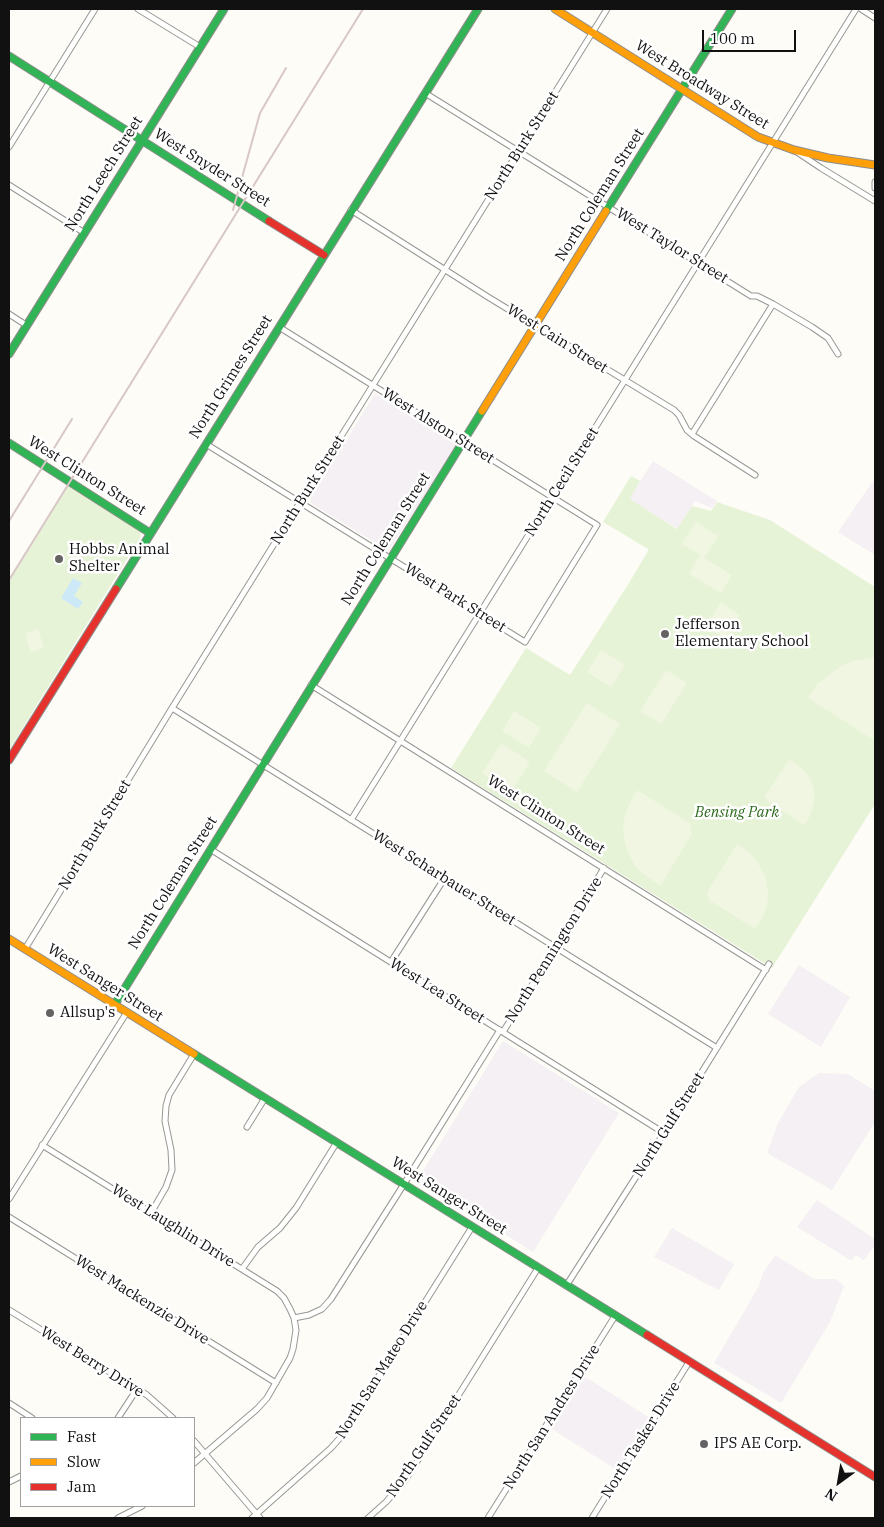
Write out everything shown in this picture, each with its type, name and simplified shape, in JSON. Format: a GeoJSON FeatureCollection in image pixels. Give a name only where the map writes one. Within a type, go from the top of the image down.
{"type":"FeatureCollection","features":[{"type":"Feature","properties":{"kind":"main road","name":"North Leech Street"},"geometry":{"type":"LineString","coordinates":[[9,354],[224,9]]}},
{"type":"Feature","properties":{"kind":"main road","name":"North Grimes Street"},"geometry":{"type":"LineString","coordinates":[[9,760],[478,9]]}},
{"type":"Feature","properties":{"kind":"main road","name":"West Broadway Street"},"geometry":{"type":"LineString","coordinates":[[555,9],[758,137],[794,150],[828,158],[875,165]]}},
{"type":"Feature","properties":{"kind":"main road","name":"North Coleman Street"},"geometry":{"type":"LineString","coordinates":[[115,1004],[262,764],[732,9]]}},
{"type":"Feature","properties":{"kind":"main road","name":"West Snyder Street"},"geometry":{"type":"LineString","coordinates":[[9,56],[324,254]]}},
{"type":"Feature","properties":{"kind":"main road","name":"West Clinton Street"},"geometry":{"type":"LineString","coordinates":[[9,444],[150,533]]}},
{"type":"Feature","properties":{"kind":"main road","name":"West Sanger Street"},"geometry":{"type":"LineString","coordinates":[[9,939],[875,1477]]}},
{"type":"Feature","properties":{"kind":"street"},"geometry":{"type":"LineString","coordinates":[[9,147],[95,9]]}},
{"type":"Feature","properties":{"kind":"street"},"geometry":{"type":"LineString","coordinates":[[138,9],[200,47]]}},
{"type":"Feature","properties":{"kind":"street","name":"North Burk Street"},"geometry":{"type":"LineString","coordinates":[[25,949],[172,708],[607,9]]}},
{"type":"Feature","properties":{"kind":"street","name":"North Cecil Street"},"geometry":{"type":"LineString","coordinates":[[351,820],[856,9]]}},
{"type":"Feature","properties":{"kind":"street"},"geometry":{"type":"LineString","coordinates":[[861,9],[875,18]]}},
{"type":"Feature","properties":{"kind":"street","name":"West Taylor Street"},"geometry":{"type":"LineString","coordinates":[[424,93],[751,296],[757,296],[773,304],[828,338],[838,354]]}},
{"type":"Feature","properties":{"kind":"street"},"geometry":{"type":"LineString","coordinates":[[794,150],[875,201]]}},
{"type":"Feature","properties":{"kind":"street"},"geometry":{"type":"LineString","coordinates":[[875,182],[875,188]]}},
{"type":"Feature","properties":{"kind":"street"},"geometry":{"type":"LineString","coordinates":[[9,186],[84,232]]}},
{"type":"Feature","properties":{"kind":"street","name":"West Cain Street"},"geometry":{"type":"LineString","coordinates":[[351,210],[445,270],[674,410],[687,430],[755,475]]}},
{"type":"Feature","properties":{"kind":"street"},"geometry":{"type":"LineString","coordinates":[[692,434],[773,304]]}},
{"type":"Feature","properties":{"kind":"street"},"geometry":{"type":"LineString","coordinates":[[9,314],[26,325]]}},
{"type":"Feature","properties":{"kind":"street","name":"West Alston Street"},"geometry":{"type":"LineString","coordinates":[[279,327],[597,525],[525,642]]}},
{"type":"Feature","properties":{"kind":"street","name":"West Park Street"},"geometry":{"type":"LineString","coordinates":[[206,444],[525,642]]}},
{"type":"Feature","properties":{"kind":"street","name":"West Clinton Street"},"geometry":{"type":"LineString","coordinates":[[311,685],[766,970]]}},
{"type":"Feature","properties":{"kind":"street","name":"West Scharbauer Street"},"geometry":{"type":"LineString","coordinates":[[172,708],[717,1048]]}},
{"type":"Feature","properties":{"kind":"street","name":"West Lea Street"},"geometry":{"type":"LineString","coordinates":[[210,848],[664,1133]]}},
{"type":"Feature","properties":{"kind":"street","name":"North Pennington Drive"},"geometry":{"type":"LineString","coordinates":[[294,1318],[309,1315],[322,1309],[332,1299],[604,868]]}},
{"type":"Feature","properties":{"kind":"street"},"geometry":{"type":"LineString","coordinates":[[391,962],[444,879]]}},
{"type":"Feature","properties":{"kind":"street","name":"North Gulf Street"},"geometry":{"type":"LineString","coordinates":[[566,1286],[769,964]]}},
{"type":"Feature","properties":{"kind":"street"},"geometry":{"type":"LineString","coordinates":[[9,1199],[126,1012]]}},
{"type":"Feature","properties":{"kind":"street"},"geometry":{"type":"LineString","coordinates":[[151,1213],[166,1187],[172,1170],[171,1150],[165,1121],[169,1095],[194,1054]]}},
{"type":"Feature","properties":{"kind":"street"},"geometry":{"type":"LineString","coordinates":[[247,1127],[265,1098]]}},
{"type":"Feature","properties":{"kind":"street"},"geometry":{"type":"LineString","coordinates":[[242,1269],[258,1247],[280,1228],[296,1208],[337,1142]]}},
{"type":"Feature","properties":{"kind":"street","name":"West Laughlin Drive"},"geometry":{"type":"LineString","coordinates":[[42,1144],[277,1291],[284,1298],[294,1318]]}},
{"type":"Feature","properties":{"kind":"street","name":"West Mackenzie Drive"},"geometry":{"type":"LineString","coordinates":[[9,1217],[276,1383]]}},
{"type":"Feature","properties":{"kind":"street","name":"North San Mateo Drive"},"geometry":{"type":"LineString","coordinates":[[256,1517],[340,1438],[472,1227]]}},
{"type":"Feature","properties":{"kind":"street","name":"North Gulf Street"},"geometry":{"type":"LineString","coordinates":[[368,1518],[386,1502],[406,1479],[538,1268]]}},
{"type":"Feature","properties":{"kind":"street","name":"West Berry Drive"},"geometry":{"type":"LineString","coordinates":[[9,1310],[137,1389],[172,1417]]}},
{"type":"Feature","properties":{"kind":"street","name":"North San Andres Drive"},"geometry":{"type":"LineString","coordinates":[[488,1518],[615,1316]]}},
{"type":"Feature","properties":{"kind":"street"},"geometry":{"type":"LineString","coordinates":[[195,1462],[257,1409],[267,1398],[293,1349],[296,1330],[294,1318]]}},
{"type":"Feature","properties":{"kind":"street","name":"North Tasker Drive"},"geometry":{"type":"LineString","coordinates":[[592,1518],[689,1362]]}},
{"type":"Feature","properties":{"kind":"street"},"geometry":{"type":"LineString","coordinates":[[119,1417],[137,1389]]}},
{"type":"Feature","properties":{"kind":"street"},"geometry":{"type":"LineString","coordinates":[[9,1403],[30,1417]]}},
{"type":"Feature","properties":{"kind":"street"},"geometry":{"type":"LineString","coordinates":[[195,1442],[256,1517]]}},
{"type":"Feature","properties":{"kind":"street"},"geometry":{"type":"LineString","coordinates":[[118,1518],[140,1507]]}},
{"type":"Feature","properties":{"kind":"shaded area"},"geometry":{"type":"Polygon","coordinates":[[[376,394],[457,444],[389,550],[312,504],[311,501],[311,498],[376,394]]]}},
{"type":"Feature","properties":{"kind":"shaded area"},"geometry":{"type":"Polygon","coordinates":[[[653,461],[717,501],[712,508],[695,501],[678,529],[629,499],[653,461]]]}},
{"type":"Feature","properties":{"kind":"shaded area"},"geometry":{"type":"Polygon","coordinates":[[[875,478],[875,555],[838,532],[875,478]]]}},
{"type":"Feature","properties":{"kind":"shaded area"},"geometry":{"type":"Polygon","coordinates":[[[799,965],[850,997],[821,1047],[768,1014],[799,965]]]}},
{"type":"Feature","properties":{"kind":"shaded area"},"geometry":{"type":"Polygon","coordinates":[[[503,1041],[619,1113],[533,1252],[418,1179],[503,1041]]]}},
{"type":"Feature","properties":{"kind":"shaded area"},"geometry":{"type":"Polygon","coordinates":[[[819,1073],[848,1074],[875,1091],[875,1122],[832,1190],[767,1153],[778,1123],[799,1087],[819,1073]]]}},
{"type":"Feature","properties":{"kind":"shaded area"},"geometry":{"type":"Polygon","coordinates":[[[817,1200],[875,1239],[875,1245],[864,1260],[855,1255],[852,1261],[797,1227],[817,1200]]]}},
{"type":"Feature","properties":{"kind":"shaded area"},"geometry":{"type":"Polygon","coordinates":[[[672,1228],[734,1264],[719,1290],[654,1257],[672,1228]]]}},
{"type":"Feature","properties":{"kind":"shaded area"},"geometry":{"type":"Polygon","coordinates":[[[775,1255],[814,1279],[836,1279],[844,1286],[830,1322],[781,1403],[714,1363],[759,1286],[763,1273],[775,1255]]]}},
{"type":"Feature","properties":{"kind":"shaded area"},"geometry":{"type":"Polygon","coordinates":[[[584,1376],[650,1418],[617,1470],[550,1428],[584,1376]]]}},
{"type":"Feature","properties":{"kind":"green space","name":"Bensing Park"},"geometry":{"type":"Polygon","coordinates":[[[631,476],[640,481],[630,499],[677,529],[692,506],[711,511],[717,502],[770,520],[875,587],[875,804],[772,968],[451,768],[526,648],[570,675],[629,583],[648,549],[603,522],[631,476]]]}},
{"type":"Feature","properties":{"kind":"green space"},"geometry":{"type":"Polygon","coordinates":[[[68,484],[137,528],[141,532],[140,538],[9,750],[9,579],[68,484]]]}},
{"type":"Feature","properties":{"kind":"green space"},"geometry":{"type":"Polygon","coordinates":[[[696,522],[718,536],[704,558],[732,575],[721,593],[689,574],[700,555],[682,544],[696,522]]]}},
{"type":"Feature","properties":{"kind":"green space"},"geometry":{"type":"Polygon","coordinates":[[[721,602],[740,615],[726,639],[706,627],[721,602]]]}},
{"type":"Feature","properties":{"kind":"green space"},"geometry":{"type":"Polygon","coordinates":[[[38,629],[44,648],[30,652],[25,633],[38,629]]]}},
{"type":"Feature","properties":{"kind":"green space"},"geometry":{"type":"Polygon","coordinates":[[[601,650],[625,665],[611,687],[587,672],[601,650]]]}},
{"type":"Feature","properties":{"kind":"green space"},"geometry":{"type":"Polygon","coordinates":[[[875,657],[875,741],[808,698],[817,684],[844,664],[875,657]]]}},
{"type":"Feature","properties":{"kind":"green space"},"geometry":{"type":"Polygon","coordinates":[[[666,670],[687,683],[661,724],[640,711],[666,670]]]}},
{"type":"Feature","properties":{"kind":"green space"},"geometry":{"type":"Polygon","coordinates":[[[587,703],[620,724],[577,792],[544,771],[587,703]]]}},
{"type":"Feature","properties":{"kind":"green space"},"geometry":{"type":"Polygon","coordinates":[[[514,711],[541,728],[529,748],[502,731],[514,711]]]}},
{"type":"Feature","properties":{"kind":"green space"},"geometry":{"type":"Polygon","coordinates":[[[501,743],[530,762],[512,791],[482,773],[501,743]]]}},
{"type":"Feature","properties":{"kind":"green space"},"geometry":{"type":"Polygon","coordinates":[[[789,759],[808,775],[814,788],[814,802],[810,816],[804,825],[767,801],[765,796],[789,759]]]}},
{"type":"Feature","properties":{"kind":"green space"},"geometry":{"type":"Polygon","coordinates":[[[637,790],[690,823],[692,834],[660,886],[638,870],[625,844],[623,829],[625,815],[637,790]]]}},
{"type":"Feature","properties":{"kind":"green space"},"geometry":{"type":"Polygon","coordinates":[[[737,844],[749,852],[758,863],[766,878],[767,906],[763,917],[755,929],[709,900],[707,892],[737,844]]]}},
{"type":"Feature","properties":{"kind":"water"},"geometry":{"type":"Polygon","coordinates":[[[73,578],[82,583],[74,596],[83,602],[78,609],[61,598],[73,578]]]}},
{"type":"Feature","properties":{"kind":"railway"},"geometry":{"type":"LineString","coordinates":[[9,580],[363,9]]}},
{"type":"Feature","properties":{"kind":"railway"},"geometry":{"type":"LineString","coordinates":[[233,210],[260,113],[286,68]]}},
{"type":"Feature","properties":{"kind":"railway"},"geometry":{"type":"LineString","coordinates":[[9,521],[72,419]]}},
{"type":"Feature","properties":{"kind":"traffic: fast"},"geometry":{"type":"LineString","coordinates":[[9,354],[224,9]]}},
{"type":"Feature","properties":{"kind":"traffic: fast"},"geometry":{"type":"LineString","coordinates":[[116,589],[478,9]]}},
{"type":"Feature","properties":{"kind":"traffic: fast"},"geometry":{"type":"LineString","coordinates":[[606,211],[732,9]]}},
{"type":"Feature","properties":{"kind":"traffic: fast"},"geometry":{"type":"LineString","coordinates":[[9,56],[269,221]]}},
{"type":"Feature","properties":{"kind":"traffic: fast"},"geometry":{"type":"LineString","coordinates":[[115,1004],[482,411]]}},
{"type":"Feature","properties":{"kind":"traffic: fast"},"geometry":{"type":"LineString","coordinates":[[9,443],[150,533]]}},
{"type":"Feature","properties":{"kind":"traffic: fast"},"geometry":{"type":"LineString","coordinates":[[194,1054],[647,1335]]}},
{"type":"Feature","properties":{"kind":"traffic: slow"},"geometry":{"type":"LineString","coordinates":[[555,9],[758,137],[794,150],[828,158],[875,165]]}},
{"type":"Feature","properties":{"kind":"traffic: slow"},"geometry":{"type":"LineString","coordinates":[[482,411],[606,211]]}},
{"type":"Feature","properties":{"kind":"traffic: slow"},"geometry":{"type":"LineString","coordinates":[[9,939],[194,1054]]}},
{"type":"Feature","properties":{"kind":"traffic: jam"},"geometry":{"type":"LineString","coordinates":[[269,221],[324,255]]}},
{"type":"Feature","properties":{"kind":"traffic: jam"},"geometry":{"type":"LineString","coordinates":[[9,760],[116,589]]}},
{"type":"Feature","properties":{"kind":"traffic: jam"},"geometry":{"type":"LineString","coordinates":[[647,1335],[875,1477]]}},
{"type":"Feature","properties":{"kind":"place","name":"Hobbs Animal Shelter"},"geometry":{"type":"Point","coordinates":[59,559]}},
{"type":"Feature","properties":{"kind":"place","name":"Jefferson Elementary School"},"geometry":{"type":"Point","coordinates":[665,634]}},
{"type":"Feature","properties":{"kind":"place","name":"Allsup's"},"geometry":{"type":"Point","coordinates":[50,1013]}},
{"type":"Feature","properties":{"kind":"place","name":"IPS AE Corp."},"geometry":{"type":"Point","coordinates":[704,1444]}}]}
